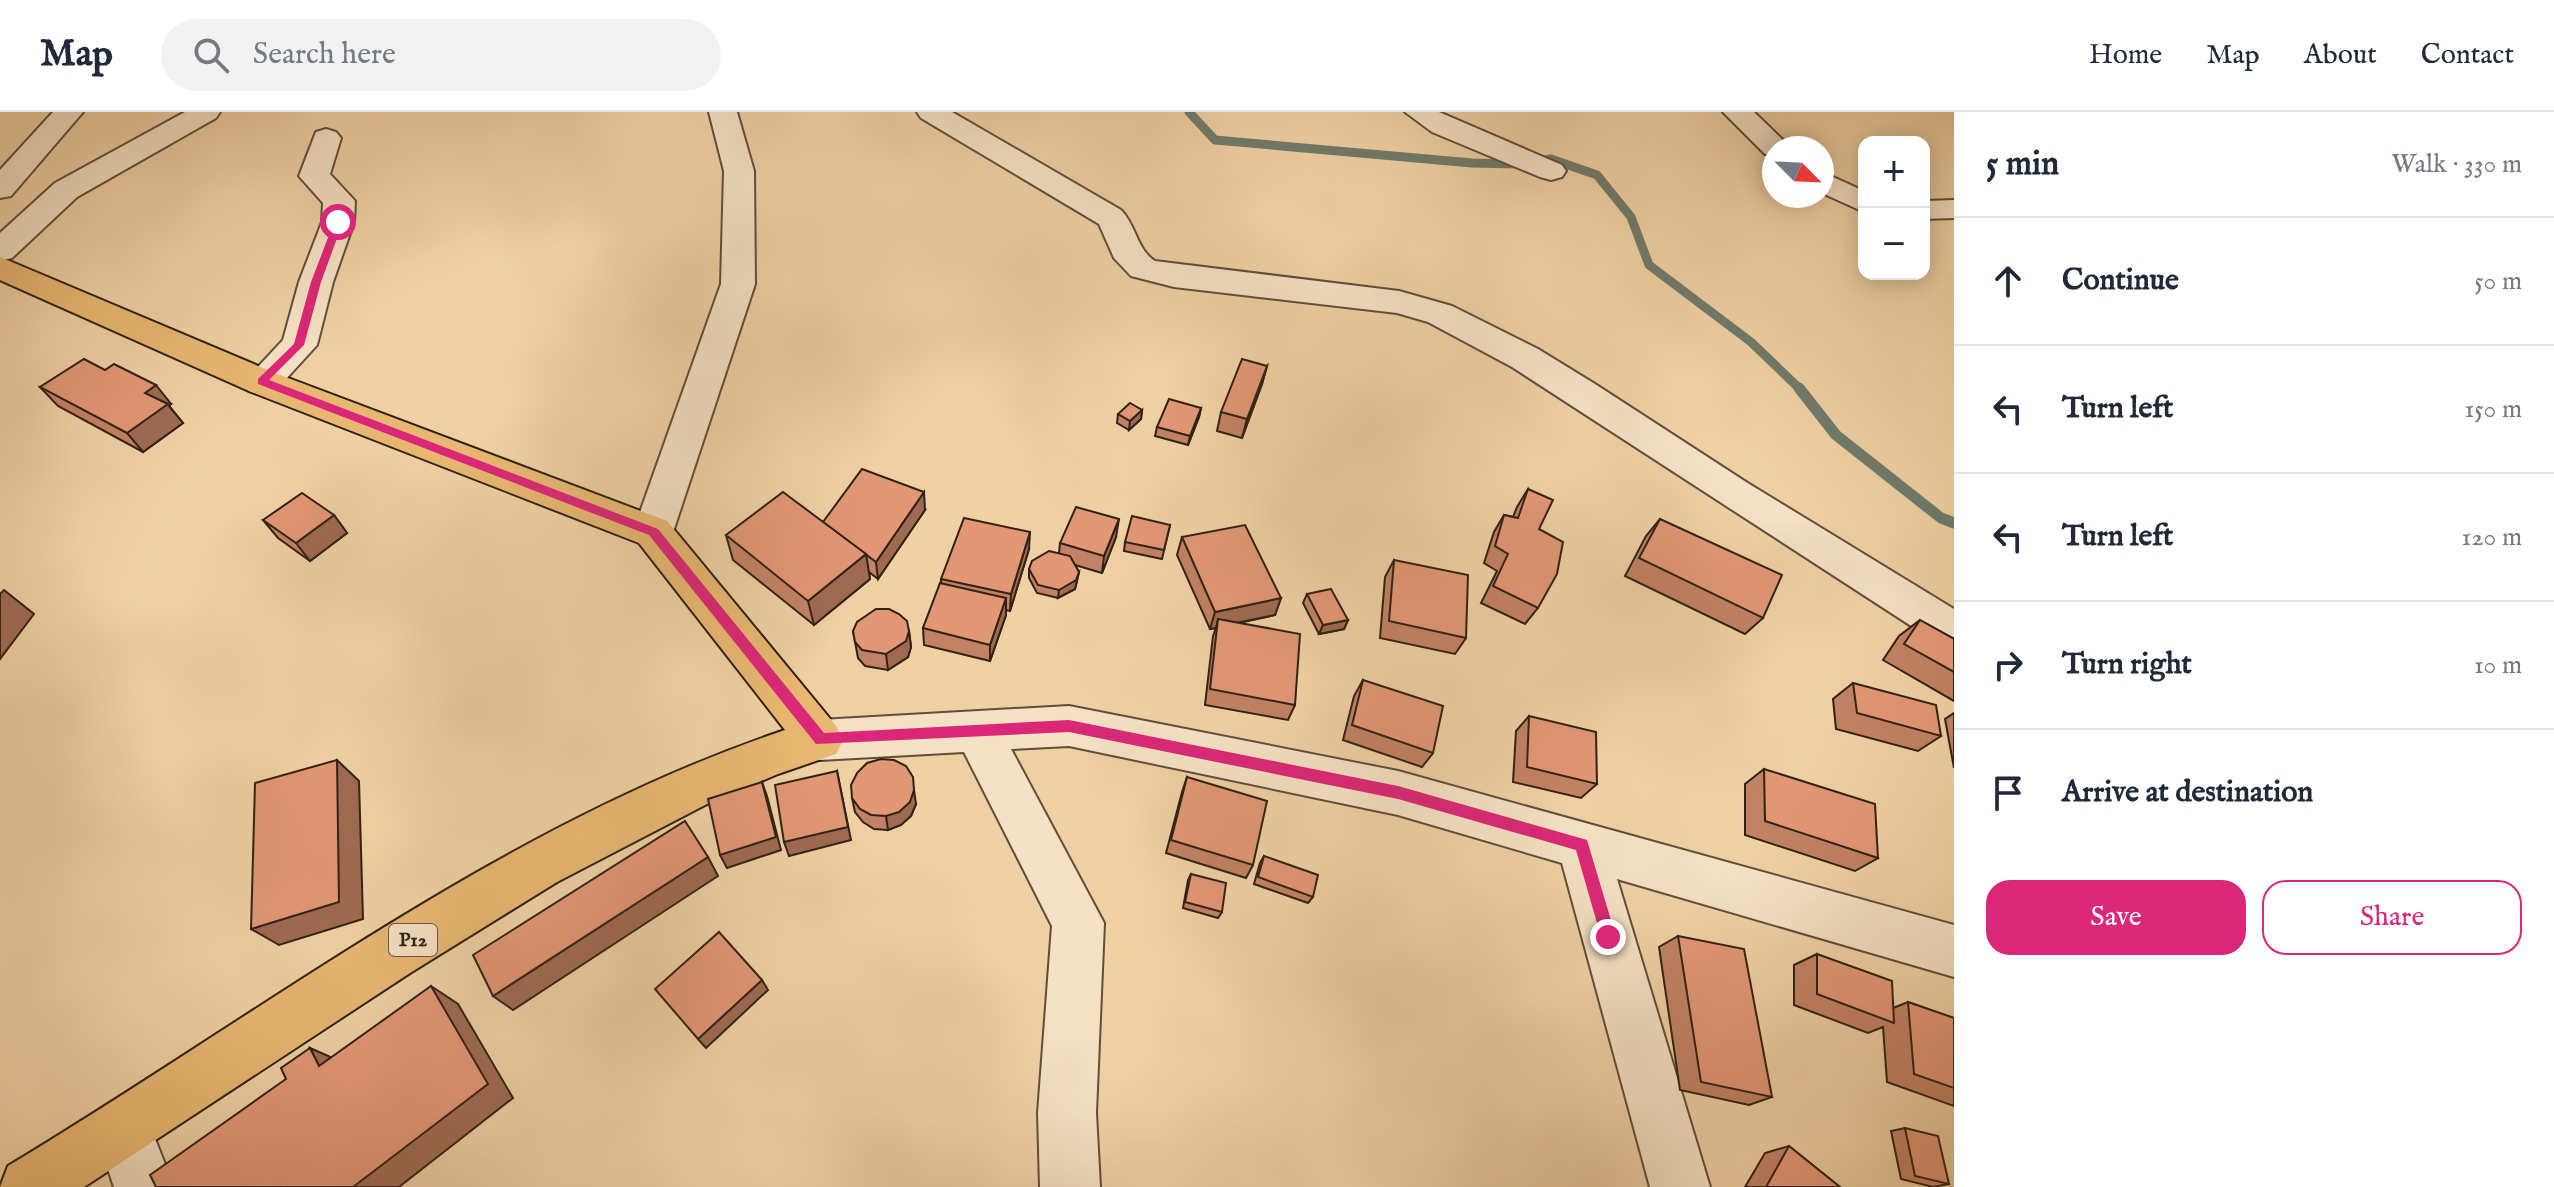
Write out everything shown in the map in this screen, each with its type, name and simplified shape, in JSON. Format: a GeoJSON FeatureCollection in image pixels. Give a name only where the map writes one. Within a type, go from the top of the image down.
{"type":"FeatureCollection","features":[{"type":"Feature","properties":{"kind":"main road"},"geometry":{"type":"LineString","coordinates":[[0,267],[262,382],[653,532],[820,740]]}},
{"type":"Feature","properties":{"kind":"main road","name":"P12"},"geometry":{"type":"LineString","coordinates":[[29,1187],[124,1131],[391,954],[548,859],[681,792],[772,754],[820,740]]}},
{"type":"Feature","properties":{"kind":"street"},"geometry":{"type":"LineString","coordinates":[[0,189],[69,112]]}},
{"type":"Feature","properties":{"kind":"street"},"geometry":{"type":"LineString","coordinates":[[0,251],[66,190],[206,112]]}},
{"type":"Feature","properties":{"kind":"street"},"geometry":{"type":"LineString","coordinates":[[653,532],[738,284],[739,171],[723,112]]}},
{"type":"Feature","properties":{"kind":"street"},"geometry":{"type":"LineString","coordinates":[[931,112],[1110,217],[1116,222],[1132,260],[1143,268],[1174,276],[1399,302],[1440,314],[1571,386],[1732,492],[1954,631]]}},
{"type":"Feature","properties":{"kind":"street"},"geometry":{"type":"LineString","coordinates":[[1419,112],[1442,126],[1551,171]]}},
{"type":"Feature","properties":{"kind":"street"},"geometry":{"type":"LineString","coordinates":[[1737,112],[1763,136]]}},
{"type":"Feature","properties":{"kind":"street"},"geometry":{"type":"LineString","coordinates":[[262,382],[299,345],[316,282],[338,222],[339,201],[314,176],[326,138]]}},
{"type":"Feature","properties":{"kind":"street"},"geometry":{"type":"LineString","coordinates":[[1834,187],[1858,200]]}},
{"type":"Feature","properties":{"kind":"street"},"geometry":{"type":"LineString","coordinates":[[1930,210],[1954,209]]}},
{"type":"Feature","properties":{"kind":"street"},"geometry":{"type":"LineString","coordinates":[[820,740],[1069,726],[1398,793],[1954,951]]}},
{"type":"Feature","properties":{"kind":"street"},"geometry":{"type":"LineString","coordinates":[[977,731],[1078,923],[1067,1113],[1070,1187]]}},
{"type":"Feature","properties":{"kind":"street"},"geometry":{"type":"LineString","coordinates":[[1582,845],[1680,1187]]}},
{"type":"Feature","properties":{"kind":"street"},"geometry":{"type":"LineString","coordinates":[[124,1131],[144,1187]]}},
{"type":"Feature","properties":{"kind":"building"},"geometry":{"type":"Polygon","coordinates":[[[84,359],[105,370],[114,364],[156,385],[145,393],[168,404],[127,433],[40,387],[84,359]]]}},
{"type":"Feature","properties":{"kind":"building"},"geometry":{"type":"Polygon","coordinates":[[[1242,359],[1267,366],[1247,419],[1221,412],[1242,359]]]}},
{"type":"Feature","properties":{"kind":"building"},"geometry":{"type":"Polygon","coordinates":[[[1169,399],[1201,408],[1190,436],[1157,427],[1169,399]]]}},
{"type":"Feature","properties":{"kind":"building"},"geometry":{"type":"Polygon","coordinates":[[[1130,403],[1142,410],[1130,421],[1118,414],[1130,403]]]}},
{"type":"Feature","properties":{"kind":"building"},"geometry":{"type":"Polygon","coordinates":[[[862,469],[924,492],[876,562],[823,522],[862,469]]]}},
{"type":"Feature","properties":{"kind":"building"},"geometry":{"type":"Polygon","coordinates":[[[1528,489],[1553,500],[1539,529],[1563,542],[1557,574],[1538,608],[1493,586],[1508,554],[1495,546],[1504,515],[1518,518],[1528,489]]]}},
{"type":"Feature","properties":{"kind":"building"},"geometry":{"type":"Polygon","coordinates":[[[783,492],[866,554],[808,601],[726,535],[783,492]]]}},
{"type":"Feature","properties":{"kind":"building"},"geometry":{"type":"Polygon","coordinates":[[[302,493],[334,515],[296,543],[263,520],[302,493]]]}},
{"type":"Feature","properties":{"kind":"building"},"geometry":{"type":"Polygon","coordinates":[[[1076,507],[1119,519],[1104,556],[1060,543],[1076,507]]]}},
{"type":"Feature","properties":{"kind":"building"},"geometry":{"type":"Polygon","coordinates":[[[1132,516],[1170,525],[1164,550],[1125,542],[1132,516]]]}},
{"type":"Feature","properties":{"kind":"building"},"geometry":{"type":"Polygon","coordinates":[[[964,518],[1030,532],[1011,594],[941,579],[964,518]]]}},
{"type":"Feature","properties":{"kind":"building"},"geometry":{"type":"Polygon","coordinates":[[[1660,519],[1782,575],[1763,618],[1639,558],[1660,519]]]}},
{"type":"Feature","properties":{"kind":"building"},"geometry":{"type":"Polygon","coordinates":[[[1245,525],[1281,598],[1215,612],[1182,537],[1245,525]]]}},
{"type":"Feature","properties":{"kind":"building"},"geometry":{"type":"Polygon","coordinates":[[[1049,551],[1070,556],[1079,572],[1076,580],[1059,590],[1038,585],[1029,569],[1032,561],[1049,551]]]}},
{"type":"Feature","properties":{"kind":"building"},"geometry":{"type":"Polygon","coordinates":[[[1394,560],[1468,575],[1466,638],[1389,621],[1394,560]]]}},
{"type":"Feature","properties":{"kind":"building"},"geometry":{"type":"Polygon","coordinates":[[[940,583],[1006,598],[990,645],[923,628],[940,583]]]}},
{"type":"Feature","properties":{"kind":"building"},"geometry":{"type":"Polygon","coordinates":[[[1331,589],[1348,620],[1323,625],[1307,594],[1331,589]]]}},
{"type":"Feature","properties":{"kind":"building"},"geometry":{"type":"Polygon","coordinates":[[[876,609],[889,609],[907,621],[909,631],[906,641],[886,654],[862,650],[855,642],[853,631],[857,622],[876,609]]]}},
{"type":"Feature","properties":{"kind":"building"},"geometry":{"type":"Polygon","coordinates":[[[1218,619],[1300,634],[1295,705],[1210,689],[1218,619]]]}},
{"type":"Feature","properties":{"kind":"building"},"geometry":{"type":"Polygon","coordinates":[[[1920,620],[1954,639],[1954,672],[1904,644],[1920,620]]]}},
{"type":"Feature","properties":{"kind":"building"},"geometry":{"type":"Polygon","coordinates":[[[1363,680],[1443,706],[1433,753],[1352,725],[1363,680]]]}},
{"type":"Feature","properties":{"kind":"building"},"geometry":{"type":"Polygon","coordinates":[[[1853,683],[1936,705],[1941,736],[1857,713],[1853,683]]]}},
{"type":"Feature","properties":{"kind":"building"},"geometry":{"type":"Polygon","coordinates":[[[1529,716],[1596,732],[1597,784],[1527,767],[1529,716]]]}},
{"type":"Feature","properties":{"kind":"building"},"geometry":{"type":"Polygon","coordinates":[[[881,759],[894,760],[906,766],[913,777],[914,790],[910,802],[899,812],[886,816],[871,815],[860,809],[852,798],[851,785],[857,773],[867,763],[881,759]]]}},
{"type":"Feature","properties":{"kind":"building"},"geometry":{"type":"Polygon","coordinates":[[[337,760],[339,902],[251,929],[255,783],[337,760]]]}},
{"type":"Feature","properties":{"kind":"building"},"geometry":{"type":"Polygon","coordinates":[[[1764,769],[1875,804],[1878,858],[1765,821],[1764,769]]]}},
{"type":"Feature","properties":{"kind":"building"},"geometry":{"type":"Polygon","coordinates":[[[837,771],[848,827],[784,842],[775,785],[837,771]]]}},
{"type":"Feature","properties":{"kind":"building"},"geometry":{"type":"Polygon","coordinates":[[[1187,777],[1267,801],[1253,865],[1171,840],[1187,777]]]}},
{"type":"Feature","properties":{"kind":"building"},"geometry":{"type":"Polygon","coordinates":[[[762,782],[776,837],[720,855],[708,799],[762,782]]]}},
{"type":"Feature","properties":{"kind":"building"},"geometry":{"type":"Polygon","coordinates":[[[685,821],[708,857],[493,996],[473,955],[685,821]]]}},
{"type":"Feature","properties":{"kind":"building"},"geometry":{"type":"Polygon","coordinates":[[[1264,856],[1318,875],[1313,897],[1258,877],[1264,856]]]}},
{"type":"Feature","properties":{"kind":"building"},"geometry":{"type":"Polygon","coordinates":[[[1191,874],[1226,883],[1222,912],[1185,902],[1191,874]]]}},
{"type":"Feature","properties":{"kind":"building"},"geometry":{"type":"Polygon","coordinates":[[[719,932],[762,980],[698,1039],[655,989],[719,932]]]}},
{"type":"Feature","properties":{"kind":"building"},"geometry":{"type":"Polygon","coordinates":[[[1678,936],[1744,949],[1772,1097],[1701,1082],[1678,936]]]}},
{"type":"Feature","properties":{"kind":"building"},"geometry":{"type":"Polygon","coordinates":[[[1817,954],[1892,981],[1894,1023],[1817,994],[1817,954]]]}},
{"type":"Feature","properties":{"kind":"building"},"geometry":{"type":"Polygon","coordinates":[[[431,986],[488,1084],[353,1187],[156,1187],[150,1175],[286,1079],[281,1068],[310,1048],[319,1066],[431,986]]]}},
{"type":"Feature","properties":{"kind":"building"},"geometry":{"type":"Polygon","coordinates":[[[1908,1002],[1954,1018],[1954,1088],[1914,1074],[1908,1002]]]}},
{"type":"Feature","properties":{"kind":"building"},"geometry":{"type":"Polygon","coordinates":[[[1905,1128],[1938,1136],[1949,1184],[1915,1176],[1905,1128]]]}},
{"type":"Feature","properties":{"kind":"building"},"geometry":{"type":"Polygon","coordinates":[[[1789,1146],[1840,1187],[1766,1187],[1789,1146]]]}},
{"type":"Feature","properties":{"kind":"waterway"},"geometry":{"type":"LineString","coordinates":[[1189,112],[1215,140],[1472,163],[1518,164],[1551,159],[1597,175],[1631,217],[1649,265],[1751,342],[1799,388]]}},
{"type":"Feature","properties":{"kind":"waterway"},"geometry":{"type":"LineString","coordinates":[[1799,388],[1836,435],[1941,518],[1954,523]]}},
{"type":"Feature","properties":{"kind":"route"},"geometry":{"type":"LineString","coordinates":[[338,222],[316,282],[299,345],[262,382],[653,532],[820,740],[1069,726],[1398,793],[1582,845],[1608,937]]}}]}
